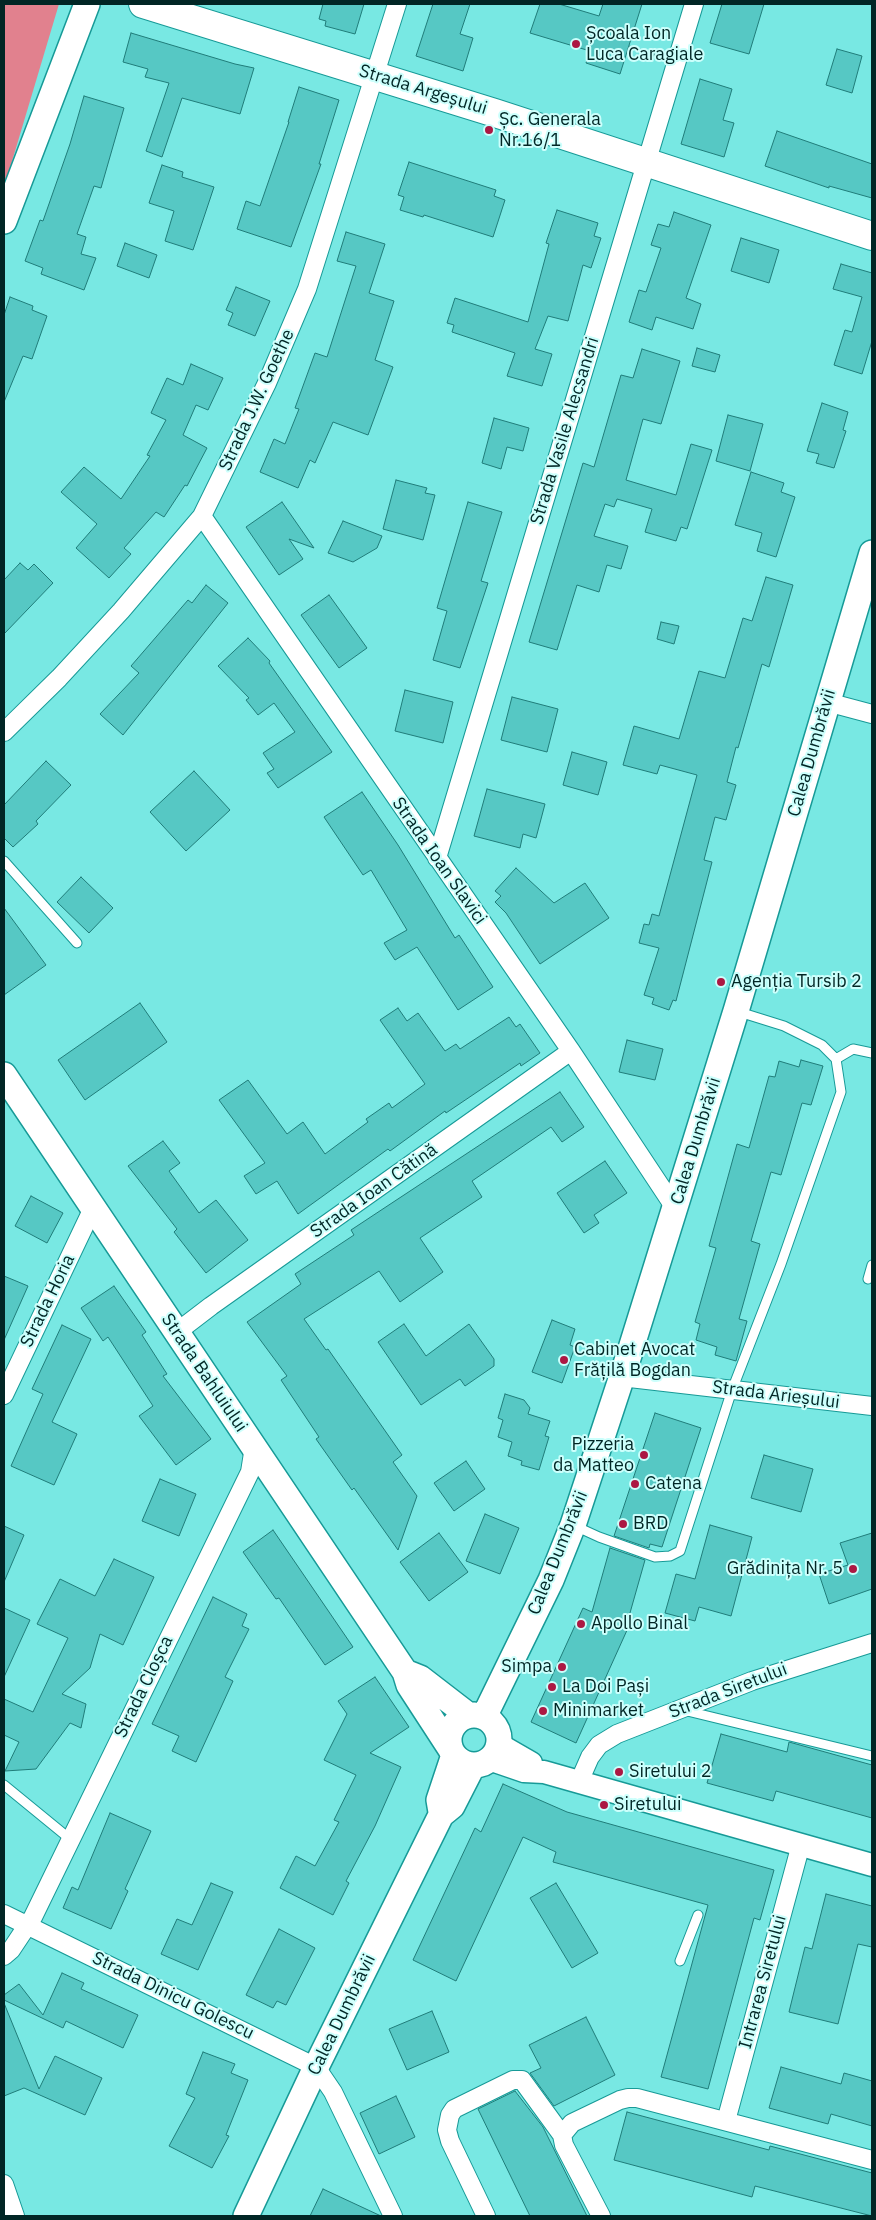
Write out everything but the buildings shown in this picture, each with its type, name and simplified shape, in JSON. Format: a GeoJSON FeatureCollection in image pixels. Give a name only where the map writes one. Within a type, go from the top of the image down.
{"type":"FeatureCollection","features":[{"type":"Feature","properties":{"kind":"main road"},"geometry":{"type":"LineString","coordinates":[[4,221],[86,4]]}},
{"type":"Feature","properties":{"kind":"main road","name":"Strada Argeșului"},"geometry":{"type":"LineString","coordinates":[[143,4],[375,75],[872,236]]}},
{"type":"Feature","properties":{"kind":"main road","name":"Calea Dumbrăvii"},"geometry":{"type":"LineString","coordinates":[[246,2216],[316,2067],[441,1815],[452,1806],[473,1754],[449,1740],[454,1724],[476,1716],[551,1580],[573,1525],[736,1011],[872,553]]}},
{"type":"Feature","properties":{"kind":"main road","name":"Strada Bahluiului"},"geometry":{"type":"LineString","coordinates":[[4,1075],[405,1672],[409,1685],[473,1754],[499,1738],[495,1726],[476,1716],[420,1678],[405,1672]]}},
{"type":"Feature","properties":{"kind":"street","name":"Strada J.W. Goethe"},"geometry":{"type":"LineString","coordinates":[[4,732],[59,678],[121,611],[202,516],[267,383],[307,289],[397,4]]}},
{"type":"Feature","properties":{"kind":"street","name":"Strada Vasile Alecsandri"},"geometry":{"type":"LineString","coordinates":[[437,858],[694,4]]}},
{"type":"Feature","properties":{"kind":"street","name":"Strada Ioan Slavici"},"geometry":{"type":"LineString","coordinates":[[202,516],[571,1051],[675,1208]]}},
{"type":"Feature","properties":{"kind":"street"},"geometry":{"type":"LineString","coordinates":[[828,702],[872,714]]}},
{"type":"Feature","properties":{"kind":"street","name":"Strada Ioan Cătină"},"geometry":{"type":"LineString","coordinates":[[177,1332],[571,1051]]}},
{"type":"Feature","properties":{"kind":"street","name":"Strada Horia"},"geometry":{"type":"LineString","coordinates":[[4,1395],[93,1208]]}},
{"type":"Feature","properties":{"kind":"street","name":"Strada Arieșului"},"geometry":{"type":"LineString","coordinates":[[621,1377],[872,1406]]}},
{"type":"Feature","properties":{"kind":"street","name":"Strada Cloșca"},"geometry":{"type":"LineString","coordinates":[[4,1956],[28,1926],[250,1472],[254,1447]]}},
{"type":"Feature","properties":{"kind":"street","name":"Strada Siretului"},"geometry":{"type":"LineString","coordinates":[[579,1782],[590,1757],[599,1745],[617,1734],[796,1666],[872,1643]]}},
{"type":"Feature","properties":{"kind":"street"},"geometry":{"type":"LineString","coordinates":[[473,1754],[524,1772],[544,1772],[872,1865]]}},
{"type":"Feature","properties":{"kind":"street","name":"Intrarea Siretului"},"geometry":{"type":"LineString","coordinates":[[726,2121],[800,1844]]}},
{"type":"Feature","properties":{"kind":"street","name":"Strada Dinicu Golescu"},"geometry":{"type":"LineString","coordinates":[[4,1914],[316,2067]]}},
{"type":"Feature","properties":{"kind":"street"},"geometry":{"type":"LineString","coordinates":[[316,2067],[333,2092],[393,2216]]}},
{"type":"Feature","properties":{"kind":"street"},"geometry":{"type":"LineString","coordinates":[[486,2216],[450,2141],[447,2130],[450,2115],[454,2109],[513,2080],[522,2080],[562,2135],[564,2145],[601,2216]]}},
{"type":"Feature","properties":{"kind":"street"},"geometry":{"type":"LineString","coordinates":[[562,2135],[572,2123],[620,2100],[637,2098],[872,2160]]}},
{"type":"Feature","properties":{"kind":"street"},"geometry":{"type":"LineString","coordinates":[[4,2184],[15,2216]]}},
{"type":"Feature","properties":{"kind":"lane"},"geometry":{"type":"LineString","coordinates":[[4,861],[77,942]]}},
{"type":"Feature","properties":{"kind":"lane"},"geometry":{"type":"LineString","coordinates":[[573,1525],[599,1537],[655,1556],[670,1556],[680,1550],[732,1390],[781,1264],[841,1092],[836,1059],[822,1045],[792,1030],[736,1011]]}},
{"type":"Feature","properties":{"kind":"lane"},"geometry":{"type":"LineString","coordinates":[[836,1059],[853,1049],[872,1053]]}},
{"type":"Feature","properties":{"kind":"lane"},"geometry":{"type":"LineString","coordinates":[[868,1279],[872,1265]]}},
{"type":"Feature","properties":{"kind":"lane"},"geometry":{"type":"LineString","coordinates":[[679,1709],[872,1756]]}},
{"type":"Feature","properties":{"kind":"lane"},"geometry":{"type":"LineString","coordinates":[[4,1785],[70,1839]]}},
{"type":"Feature","properties":{"kind":"lane"},"geometry":{"type":"LineString","coordinates":[[680,1961],[698,1915]]}},
{"type":"Feature","properties":{"kind":"path"},"geometry":{"type":"LineString","coordinates":[[629,47],[658,56]]}},
{"type":"Feature","properties":{"kind":"shaded area"},"geometry":{"type":"Polygon","coordinates":[[[4,4],[59,4],[4,188],[4,4]]]}},
{"type":"Feature","properties":{"kind":"place","name":"Școala Ion Luca Caragiale"},"geometry":{"type":"Point","coordinates":[576,44]}},
{"type":"Feature","properties":{"kind":"place","name":"Șc. Generala Nr.16/1"},"geometry":{"type":"Point","coordinates":[489,130]}},
{"type":"Feature","properties":{"kind":"place","name":"Agenția Tursib 2"},"geometry":{"type":"Point","coordinates":[721,982]}},
{"type":"Feature","properties":{"kind":"place","name":"Cabinet Avocat Frățilă Bogdan"},"geometry":{"type":"Point","coordinates":[564,1360]}},
{"type":"Feature","properties":{"kind":"place","name":"Pizzeria da Matteo"},"geometry":{"type":"Point","coordinates":[644,1455]}},
{"type":"Feature","properties":{"kind":"place","name":"Catena"},"geometry":{"type":"Point","coordinates":[635,1484]}},
{"type":"Feature","properties":{"kind":"place","name":"BRD"},"geometry":{"type":"Point","coordinates":[623,1524]}},
{"type":"Feature","properties":{"kind":"place","name":"Grădinița Nr. 5"},"geometry":{"type":"Point","coordinates":[853,1569]}},
{"type":"Feature","properties":{"kind":"place","name":"Apollo Binal"},"geometry":{"type":"Point","coordinates":[581,1624]}},
{"type":"Feature","properties":{"kind":"place","name":"Simpa"},"geometry":{"type":"Point","coordinates":[562,1667]}},
{"type":"Feature","properties":{"kind":"place","name":"La Doi Pași"},"geometry":{"type":"Point","coordinates":[552,1687]}},
{"type":"Feature","properties":{"kind":"place","name":"Minimarket"},"geometry":{"type":"Point","coordinates":[543,1711]}},
{"type":"Feature","properties":{"kind":"place","name":"Siretului 2"},"geometry":{"type":"Point","coordinates":[619,1772]}},
{"type":"Feature","properties":{"kind":"place","name":"Siretului"},"geometry":{"type":"Point","coordinates":[604,1805]}}]}
